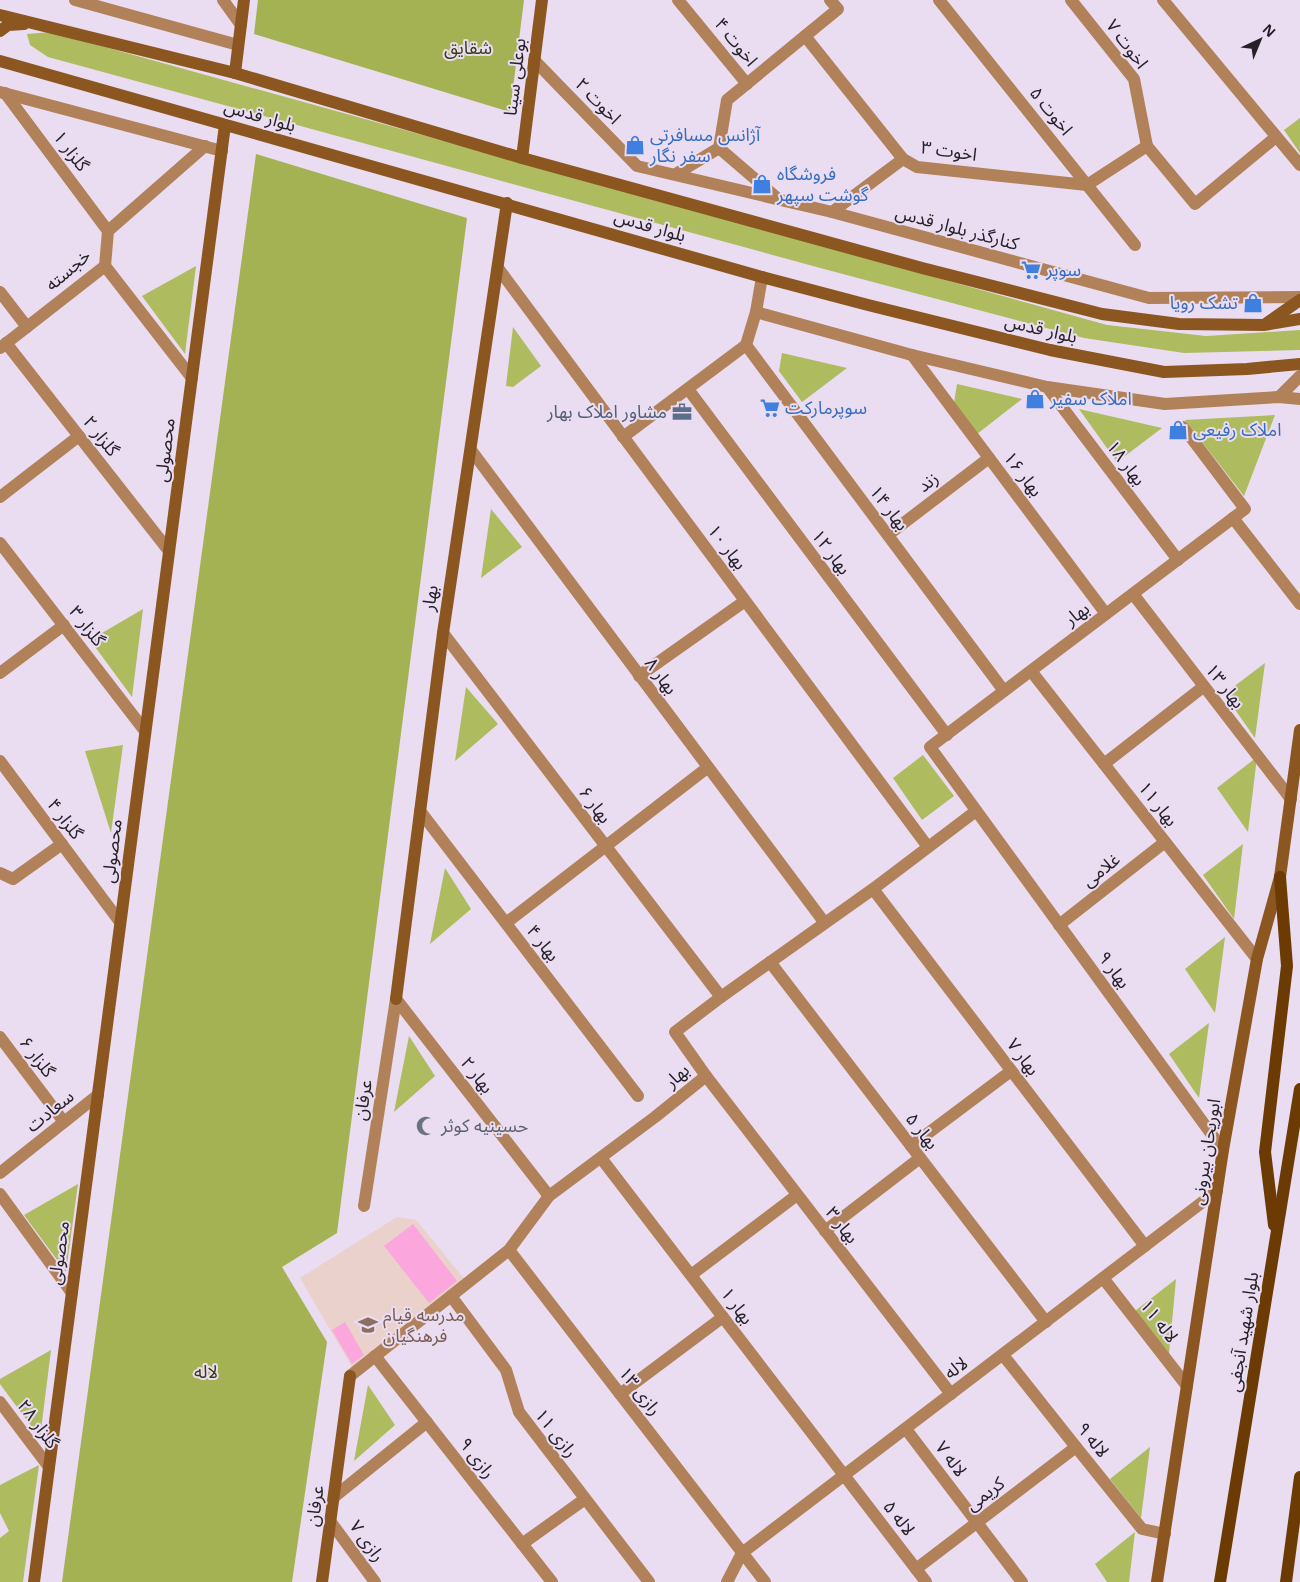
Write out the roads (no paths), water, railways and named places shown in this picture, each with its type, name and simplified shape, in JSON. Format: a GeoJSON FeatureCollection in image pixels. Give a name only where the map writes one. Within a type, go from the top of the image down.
{"type":"FeatureCollection","features":[{"type":"Feature","properties":{"kind":"main road"},"geometry":{"type":"LineString","coordinates":[[1276,1239],[1265,1152],[1287,966],[1280,877]]}},
{"type":"Feature","properties":{"kind":"main road","name":"بلوار شهید آنجفی"},"geometry":{"type":"LineString","coordinates":[[1220,1582],[1300,1089]]}},
{"type":"Feature","properties":{"kind":"main road"},"geometry":{"type":"LineString","coordinates":[[1286,1582],[1300,1477]]}},
{"type":"Feature","properties":{"kind":"street"},"geometry":{"type":"LineString","coordinates":[[75,0],[238,46]]}},
{"type":"Feature","properties":{"kind":"street"},"geometry":{"type":"LineString","coordinates":[[223,0],[241,25]]}},
{"type":"Feature","properties":{"kind":"street"},"geometry":{"type":"LineString","coordinates":[[235,73],[244,0]]}},
{"type":"Feature","properties":{"kind":"street","name":"بوعلی سینا"},"geometry":{"type":"LineString","coordinates":[[522,158],[542,0]]}},
{"type":"Feature","properties":{"kind":"street","name":"اخوت ۴"},"geometry":{"type":"LineString","coordinates":[[678,0],[747,84]]}},
{"type":"Feature","properties":{"kind":"street"},"geometry":{"type":"LineString","coordinates":[[720,148],[727,100],[838,9],[830,0]]}},
{"type":"Feature","properties":{"kind":"street","name":"اخوت ۵"},"geometry":{"type":"LineString","coordinates":[[939,0],[1135,245]]}},
{"type":"Feature","properties":{"kind":"street","name":"اخوت ۷"},"geometry":{"type":"LineString","coordinates":[[1070,0],[1134,79],[1147,146]]}},
{"type":"Feature","properties":{"kind":"street"},"geometry":{"type":"LineString","coordinates":[[1164,0],[1300,165]]}},
{"type":"Feature","properties":{"kind":"street","name":"بلوار قدس"},"geometry":{"type":"LineString","coordinates":[[0,15],[235,73],[522,158],[922,268],[1102,314],[1179,324],[1264,325],[1300,319]]}},
{"type":"Feature","properties":{"kind":"street"},"geometry":{"type":"LineString","coordinates":[[0,31],[8,25],[34,23]]}},
{"type":"Feature","properties":{"kind":"street","name":"اخوت ۳"},"geometry":{"type":"LineString","coordinates":[[805,36],[903,159],[917,167],[1087,185]]}},
{"type":"Feature","properties":{"kind":"street"},"geometry":{"type":"LineString","coordinates":[[0,50],[21,67]]}},
{"type":"Feature","properties":{"kind":"street","name":"اخوت ۲"},"geometry":{"type":"LineString","coordinates":[[534,60],[637,166]]}},
{"type":"Feature","properties":{"kind":"street","name":"بلوار قدس"},"geometry":{"type":"LineString","coordinates":[[0,61],[762,276],[868,305],[1041,348],[1164,372],[1247,369],[1300,364]]}},
{"type":"Feature","properties":{"kind":"street"},"geometry":{"type":"LineString","coordinates":[[3,92],[222,150]]}},
{"type":"Feature","properties":{"kind":"street","name":"گلزار ۱"},"geometry":{"type":"LineString","coordinates":[[3,92],[108,231]]}},
{"type":"Feature","properties":{"kind":"street","name":"محصولی"},"geometry":{"type":"LineString","coordinates":[[34,1582],[225,125]]}},
{"type":"Feature","properties":{"kind":"street"},"geometry":{"type":"LineString","coordinates":[[1087,185],[1147,146],[1195,204],[1276,137]]}},
{"type":"Feature","properties":{"kind":"street"},"geometry":{"type":"LineString","coordinates":[[108,231],[205,146]]}},
{"type":"Feature","properties":{"kind":"street"},"geometry":{"type":"LineString","coordinates":[[676,174],[720,148]]}},
{"type":"Feature","properties":{"kind":"street"},"geometry":{"type":"LineString","coordinates":[[720,148],[779,200]]}},
{"type":"Feature","properties":{"kind":"street"},"geometry":{"type":"LineString","coordinates":[[832,212],[903,159]]}},
{"type":"Feature","properties":{"kind":"street","name":"کنارگذر بلوار قدس"},"geometry":{"type":"LineString","coordinates":[[637,166],[832,212],[1149,298],[1300,298]]}},
{"type":"Feature","properties":{"kind":"street","name":"بهار"},"geometry":{"type":"LineString","coordinates":[[396,999],[443,633],[507,203]]}},
{"type":"Feature","properties":{"kind":"street","name":"خجسته"},"geometry":{"type":"LineString","coordinates":[[3,346],[105,266],[108,231]]}},
{"type":"Feature","properties":{"kind":"street"},"geometry":{"type":"LineString","coordinates":[[105,266],[192,378]]}},
{"type":"Feature","properties":{"kind":"street","name":"بهار ۱۰"},"geometry":{"type":"LineString","coordinates":[[498,268],[928,847]]}},
{"type":"Feature","properties":{"kind":"street"},"geometry":{"type":"LineString","coordinates":[[623,437],[746,345],[756,312],[762,276]]}},
{"type":"Feature","properties":{"kind":"street"},"geometry":{"type":"LineString","coordinates":[[0,292],[27,327]]}},
{"type":"Feature","properties":{"kind":"street"},"geometry":{"type":"LineString","coordinates":[[1264,325],[1300,298]]}},
{"type":"Feature","properties":{"kind":"street"},"geometry":{"type":"LineString","coordinates":[[756,312],[912,355],[1047,388],[1165,404],[1279,398],[1300,399]]}},
{"type":"Feature","properties":{"kind":"street","name":"بهار ۱۴"},"geometry":{"type":"LineString","coordinates":[[746,345],[1004,691]]}},
{"type":"Feature","properties":{"kind":"street","name":"گلزار ۲"},"geometry":{"type":"LineString","coordinates":[[3,346],[79,436],[169,551]]}},
{"type":"Feature","properties":{"kind":"street","name":"بهار ۱۶"},"geometry":{"type":"LineString","coordinates":[[912,355],[1106,614]]}},
{"type":"Feature","properties":{"kind":"street"},"geometry":{"type":"LineString","coordinates":[[1279,398],[1300,376]]}},
{"type":"Feature","properties":{"kind":"street","name":"بهار ۱۸"},"geometry":{"type":"LineString","coordinates":[[1047,388],[1178,560]]}},
{"type":"Feature","properties":{"kind":"street","name":"بهار ۱۲"},"geometry":{"type":"LineString","coordinates":[[688,389],[947,735]]}},
{"type":"Feature","properties":{"kind":"street","name":"بهار"},"geometry":{"type":"LineString","coordinates":[[930,748],[1245,509],[1183,427]]}},
{"type":"Feature","properties":{"kind":"street"},"geometry":{"type":"LineString","coordinates":[[0,497],[79,436]]}},
{"type":"Feature","properties":{"kind":"street","name":"بهار ۸"},"geometry":{"type":"LineString","coordinates":[[471,450],[824,922]]}},
{"type":"Feature","properties":{"kind":"street","name":"زند"},"geometry":{"type":"LineString","coordinates":[[888,535],[989,458]]}},
{"type":"Feature","properties":{"kind":"street"},"geometry":{"type":"LineString","coordinates":[[1233,518],[1300,604]]}},
{"type":"Feature","properties":{"kind":"street","name":"گلزار ۳"},"geometry":{"type":"LineString","coordinates":[[0,543],[146,731]]}},
{"type":"Feature","properties":{"kind":"street","name":"بهار ۱۳"},"geometry":{"type":"LineString","coordinates":[[1133,594],[1291,799]]}},
{"type":"Feature","properties":{"kind":"street"},"geometry":{"type":"LineString","coordinates":[[639,676],[745,601]]}},
{"type":"Feature","properties":{"kind":"street"},"geometry":{"type":"LineString","coordinates":[[0,673],[64,625]]}},
{"type":"Feature","properties":{"kind":"street","name":"بهار ۶"},"geometry":{"type":"LineString","coordinates":[[443,633],[721,997]]}},
{"type":"Feature","properties":{"kind":"street","name":"بهار ۱۱"},"geometry":{"type":"LineString","coordinates":[[1032,671],[1257,960]]}},
{"type":"Feature","properties":{"kind":"street"},"geometry":{"type":"LineString","coordinates":[[1104,764],[1203,687]]}},
{"type":"Feature","properties":{"kind":"street","name":"ابوریحان بیرونی"},"geometry":{"type":"LineString","coordinates":[[1158,1582],[1217,1191],[1257,960],[1280,877],[1300,730]]}},
{"type":"Feature","properties":{"kind":"street","name":"بهار ۹"},"geometry":{"type":"LineString","coordinates":[[930,748],[1224,1150]]}},
{"type":"Feature","properties":{"kind":"street","name":"گلزار ۴"},"geometry":{"type":"LineString","coordinates":[[0,761],[120,922]]}},
{"type":"Feature","properties":{"kind":"street"},"geometry":{"type":"LineString","coordinates":[[506,923],[707,768]]}},
{"type":"Feature","properties":{"kind":"street","name":"بهار ۴"},"geometry":{"type":"LineString","coordinates":[[420,810],[638,1096]]}},
{"type":"Feature","properties":{"kind":"street","name":"بهار"},"geometry":{"type":"LineString","coordinates":[[350,1376],[509,1250],[550,1196],[602,1158],[706,1076],[675,1032],[824,922],[873,889],[976,811]]}},
{"type":"Feature","properties":{"kind":"street","name":"غلامی"},"geometry":{"type":"LineString","coordinates":[[1059,925],[1165,842]]}},
{"type":"Feature","properties":{"kind":"street"},"geometry":{"type":"LineString","coordinates":[[0,873],[13,879],[62,844]]}},
{"type":"Feature","properties":{"kind":"street","name":"بهار ۷"},"geometry":{"type":"LineString","coordinates":[[873,889],[1145,1246]]}},
{"type":"Feature","properties":{"kind":"street","name":"بهار ۵"},"geometry":{"type":"LineString","coordinates":[[770,962],[1046,1322]]}},
{"type":"Feature","properties":{"kind":"street","name":"بهار ۲"},"geometry":{"type":"LineString","coordinates":[[396,999],[550,1196]]}},
{"type":"Feature","properties":{"kind":"street","name":"عرفان"},"geometry":{"type":"LineString","coordinates":[[364,1206],[396,999]]}},
{"type":"Feature","properties":{"kind":"street","name":"گلزار ۶"},"geometry":{"type":"LineString","coordinates":[[0,1037],[5,1054],[64,1122]]}},
{"type":"Feature","properties":{"kind":"street"},"geometry":{"type":"LineString","coordinates":[[910,1146],[1011,1071]]}},
{"type":"Feature","properties":{"kind":"street","name":"بهار ۳"},"geometry":{"type":"LineString","coordinates":[[706,1076],[951,1394]]}},
{"type":"Feature","properties":{"kind":"street","name":"سعادت"},"geometry":{"type":"LineString","coordinates":[[0,1173],[98,1095]]}},
{"type":"Feature","properties":{"kind":"street","name":"بهار ۱"},"geometry":{"type":"LineString","coordinates":[[602,1158],[844,1476]]}},
{"type":"Feature","properties":{"kind":"street"},"geometry":{"type":"LineString","coordinates":[[825,1231],[920,1158]]}},
{"type":"Feature","properties":{"kind":"street","name":"لاله"},"geometry":{"type":"LineString","coordinates":[[727,1582],[742,1553],[1217,1191]]}},
{"type":"Feature","properties":{"kind":"street"},"geometry":{"type":"LineString","coordinates":[[0,1194],[72,1292]]}},
{"type":"Feature","properties":{"kind":"street"},"geometry":{"type":"LineString","coordinates":[[691,1275],[796,1195]]}},
{"type":"Feature","properties":{"kind":"street","name":"رازی ۱۳"},"geometry":{"type":"LineString","coordinates":[[509,1250],[765,1582]]}},
{"type":"Feature","properties":{"kind":"street","name":"لاله ۱۱"},"geometry":{"type":"LineString","coordinates":[[1103,1278],[1188,1386]]}},
{"type":"Feature","properties":{"kind":"street","name":"رازی ۱۱"},"geometry":{"type":"LineString","coordinates":[[451,1296],[506,1370],[519,1412],[649,1582]]}},
{"type":"Feature","properties":{"kind":"street"},"geometry":{"type":"LineString","coordinates":[[620,1394],[723,1317]]}},
{"type":"Feature","properties":{"kind":"street","name":"لاله ۹"},"geometry":{"type":"LineString","coordinates":[[1003,1355],[1142,1529],[1165,1534]]}},
{"type":"Feature","properties":{"kind":"street","name":"رازی ۹"},"geometry":{"type":"LineString","coordinates":[[375,1356],[550,1582]]}},
{"type":"Feature","properties":{"kind":"street","name":"عرفان"},"geometry":{"type":"LineString","coordinates":[[322,1582],[350,1376]]}},
{"type":"Feature","properties":{"kind":"street","name":"گلزار ۲۸"},"geometry":{"type":"LineString","coordinates":[[0,1402],[49,1468]]}},
{"type":"Feature","properties":{"kind":"street"},"geometry":{"type":"LineString","coordinates":[[334,1497],[427,1422]]}},
{"type":"Feature","properties":{"kind":"street","name":"لاله ۷"},"geometry":{"type":"LineString","coordinates":[[906,1429],[1022,1582]]}},
{"type":"Feature","properties":{"kind":"street","name":"کریمی"},"geometry":{"type":"LineString","coordinates":[[916,1569],[1076,1447]]}},
{"type":"Feature","properties":{"kind":"street","name":"لاله ۵"},"geometry":{"type":"LineString","coordinates":[[844,1476],[926,1582]]}},
{"type":"Feature","properties":{"kind":"street"},"geometry":{"type":"LineString","coordinates":[[522,1544],[585,1499]]}},
{"type":"Feature","properties":{"kind":"street","name":"رازی ۷"},"geometry":{"type":"LineString","coordinates":[[330,1521],[375,1582]]}},
{"type":"Feature","properties":{"kind":"place","name":"آژانس مسافرتی سفر نگار"},"geometry":{"type":"Point","coordinates":[635,145]}},
{"type":"Feature","properties":{"kind":"place","name":"فروشگاه گوشت سپهر"},"geometry":{"type":"Point","coordinates":[762,184]}},
{"type":"Feature","properties":{"kind":"place","name":"سوپر"},"geometry":{"type":"Point","coordinates":[1031,270]}},
{"type":"Feature","properties":{"kind":"place","name":"تشک رویا"},"geometry":{"type":"Point","coordinates":[1253,303]}},
{"type":"Feature","properties":{"kind":"place","name":"املاک سفیر"},"geometry":{"type":"Point","coordinates":[1035,399]}},
{"type":"Feature","properties":{"kind":"place","name":"سوپرمارکت"},"geometry":{"type":"Point","coordinates":[770,408]}},
{"type":"Feature","properties":{"kind":"place","name":"مشاور املاک بهار"},"geometry":{"type":"Point","coordinates":[682,412]}},
{"type":"Feature","properties":{"kind":"place","name":"املاک رفیعی"},"geometry":{"type":"Point","coordinates":[1178,430]}},
{"type":"Feature","properties":{"kind":"place","name":"حسینیه کوثر"},"geometry":{"type":"Point","coordinates":[426,1126]}},
{"type":"Feature","properties":{"kind":"place","name":"مدرسه قیام فرهنگیان"},"geometry":{"type":"Point","coordinates":[368,1325]}},
{"type":"Feature","properties":{"kind":"park label","name":"شقایق"},"geometry":{"type":"Point","coordinates":[468,48]}}]}
